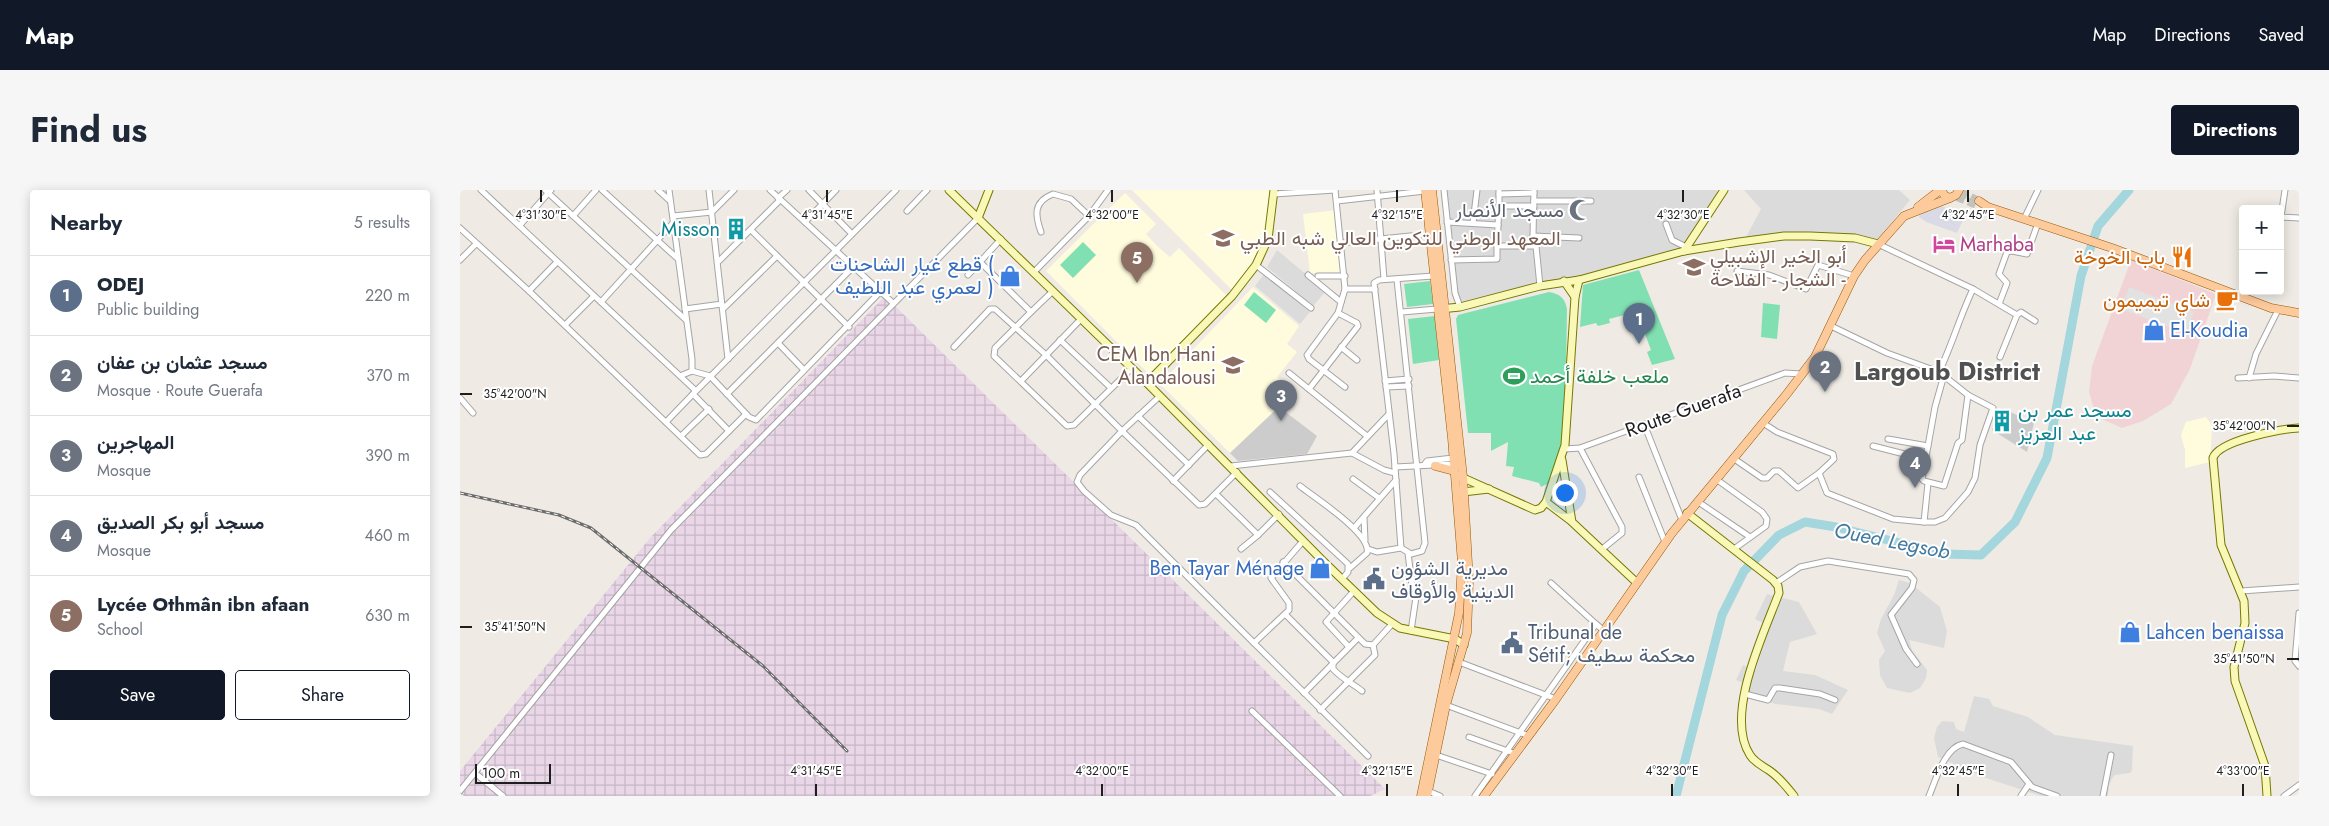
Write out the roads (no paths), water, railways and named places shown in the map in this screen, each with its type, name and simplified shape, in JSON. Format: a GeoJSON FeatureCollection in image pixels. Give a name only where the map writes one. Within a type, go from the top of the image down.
{"type":"FeatureCollection","features":[{"type":"Feature","properties":{"kind":"main road"},"geometry":{"type":"LineString","coordinates":[[1425,794],[1436,755],[1446,705],[1464,645],[1468,611],[1469,564],[1463,477],[1434,276],[1427,190]]}},
{"type":"Feature","properties":{"kind":"main road"},"geometry":{"type":"LineString","coordinates":[[1425,794],[1455,639],[1459,613],[1462,563],[1440,309],[1427,190]]}},
{"type":"Feature","properties":{"kind":"main road"},"geometry":{"type":"LineString","coordinates":[[1484,796],[1581,664],[1602,630],[1665,542],[1815,357],[1854,276],[1878,244],[1896,223],[1941,190],[1945,196],[1957,194]]}},
{"type":"Feature","properties":{"kind":"main road"},"geometry":{"type":"LineString","coordinates":[[1913,211],[1957,194]]}},
{"type":"Feature","properties":{"kind":"main road"},"geometry":{"type":"LineString","coordinates":[[1980,204],[2112,248],[2278,310],[2299,313]]}},
{"type":"Feature","properties":{"kind":"main road"},"geometry":{"type":"LineString","coordinates":[[1435,466],[1453,467]]}},
{"type":"Feature","properties":{"kind":"street"},"geometry":{"type":"LineString","coordinates":[[482,190],[680,376],[729,431]]}},
{"type":"Feature","properties":{"kind":"street"},"geometry":{"type":"LineString","coordinates":[[574,216],[596,190]]}},
{"type":"Feature","properties":{"kind":"street"},"geometry":{"type":"LineString","coordinates":[[602,190],[678,260]]}},
{"type":"Feature","properties":{"kind":"street"},"geometry":{"type":"LineString","coordinates":[[658,190],[669,200]]}},
{"type":"Feature","properties":{"kind":"street"},"geometry":{"type":"LineString","coordinates":[[668,190],[689,332],[692,371]]}},
{"type":"Feature","properties":{"kind":"street"},"geometry":{"type":"LineString","coordinates":[[709,190],[719,261],[728,359]]}},
{"type":"Feature","properties":{"kind":"street"},"geometry":{"type":"LineString","coordinates":[[673,216],[712,212],[734,190]]}},
{"type":"Feature","properties":{"kind":"street"},"geometry":{"type":"LineString","coordinates":[[770,190],[836,250],[852,268],[893,303]]}},
{"type":"Feature","properties":{"kind":"street"},"geometry":{"type":"LineString","coordinates":[[719,261],[751,230],[787,190]]}},
{"type":"Feature","properties":{"kind":"street"},"geometry":{"type":"LineString","coordinates":[[809,190],[852,234]]}},
{"type":"Feature","properties":{"kind":"street"},"geometry":{"type":"LineString","coordinates":[[806,222],[836,190]]}},
{"type":"Feature","properties":{"kind":"street"},"geometry":{"type":"LineString","coordinates":[[666,422],[896,190]]}},
{"type":"Feature","properties":{"kind":"street"},"geometry":{"type":"LineString","coordinates":[[908,211],[927,190]]}},
{"type":"Feature","properties":{"kind":"street"},"geometry":{"type":"LineString","coordinates":[[949,190],[1002,239],[1354,591],[1392,624],[1411,631],[1455,639],[1464,645]]}},
{"type":"Feature","properties":{"kind":"street"},"geometry":{"type":"LineString","coordinates":[[460,791],[671,530],[978,218],[989,190]]}},
{"type":"Feature","properties":{"kind":"street"},"geometry":{"type":"LineString","coordinates":[[1034,272],[1089,216],[1108,190]]}},
{"type":"Feature","properties":{"kind":"street"},"geometry":{"type":"LineString","coordinates":[[1147,383],[1232,296],[1256,265],[1268,239],[1274,192],[1335,190],[1345,289],[1338,313],[1308,352],[1309,359],[1345,387]]}},
{"type":"Feature","properties":{"kind":"street"},"geometry":{"type":"LineString","coordinates":[[1361,190],[1362,198]]}},
{"type":"Feature","properties":{"kind":"street"},"geometry":{"type":"LineString","coordinates":[[1377,190],[1384,279]]}},
{"type":"Feature","properties":{"kind":"street"},"geometry":{"type":"LineString","coordinates":[[1337,201],[1427,190]]}},
{"type":"Feature","properties":{"kind":"street"},"geometry":{"type":"LineString","coordinates":[[1444,190],[1455,294],[1460,307]]}},
{"type":"Feature","properties":{"kind":"street"},"geometry":{"type":"LineString","coordinates":[[1473,223],[1477,190]]}},
{"type":"Feature","properties":{"kind":"street"},"geometry":{"type":"LineString","coordinates":[[1685,249],[1719,194],[1724,190]]}},
{"type":"Feature","properties":{"kind":"street"},"geometry":{"type":"LineString","coordinates":[[2024,219],[2038,190]]}},
{"type":"Feature","properties":{"kind":"street"},"geometry":{"type":"LineString","coordinates":[[2285,190],[2281,217],[2299,218]]}},
{"type":"Feature","properties":{"kind":"street"},"geometry":{"type":"LineString","coordinates":[[520,225],[548,191],[631,271],[686,320]]}},
{"type":"Feature","properties":{"kind":"street"},"geometry":{"type":"LineString","coordinates":[[1451,260],[1497,259],[1499,192],[1534,191],[1533,236],[1536,246],[1540,286]]}},
{"type":"Feature","properties":{"kind":"street"},"geometry":{"type":"LineString","coordinates":[[1040,232],[1035,214],[1046,197],[1053,194],[1071,199],[1089,216]]}},
{"type":"Feature","properties":{"kind":"street"},"geometry":{"type":"LineString","coordinates":[[1499,206],[1591,201]]}},
{"type":"Feature","properties":{"kind":"street"},"geometry":{"type":"LineString","coordinates":[[1447,222],[1498,225]]}},
{"type":"Feature","properties":{"kind":"street"},"geometry":{"type":"LineString","coordinates":[[601,302],[673,223]]}},
{"type":"Feature","properties":{"kind":"street"},"geometry":{"type":"LineString","coordinates":[[1999,304],[2008,283],[1999,274],[2007,252],[2027,254],[2038,223]]}},
{"type":"Feature","properties":{"kind":"street"},"geometry":{"type":"LineString","coordinates":[[1666,224],[1672,240],[1685,249]]}},
{"type":"Feature","properties":{"kind":"street"},"geometry":{"type":"LineString","coordinates":[[460,228],[703,456],[746,414]]}},
{"type":"Feature","properties":{"kind":"street"},"geometry":{"type":"LineString","coordinates":[[751,230],[849,327]]}},
{"type":"Feature","properties":{"kind":"street"},"geometry":{"type":"LineString","coordinates":[[1341,243],[1420,235]]}},
{"type":"Feature","properties":{"kind":"street"},"geometry":{"type":"LineString","coordinates":[[1533,236],[1579,238]]}},
{"type":"Feature","properties":{"kind":"street"},"geometry":{"type":"LineString","coordinates":[[1402,312],[1460,307],[1540,286],[1578,280],[1685,249],[1784,236],[1835,236],[1878,244],[1973,289],[2017,315]]}},
{"type":"Feature","properties":{"kind":"street"},"geometry":{"type":"LineString","coordinates":[[968,275],[1002,239]]}},
{"type":"Feature","properties":{"kind":"street"},"geometry":{"type":"LineString","coordinates":[[460,260],[476,244]]}},
{"type":"Feature","properties":{"kind":"street"},"geometry":{"type":"LineString","coordinates":[[1497,246],[1536,246]]}},
{"type":"Feature","properties":{"kind":"street"},"geometry":{"type":"LineString","coordinates":[[685,309],[723,306],[778,256]]}},
{"type":"Feature","properties":{"kind":"street"},"geometry":{"type":"LineString","coordinates":[[529,291],[557,262]]}},
{"type":"Feature","properties":{"kind":"street"},"geometry":{"type":"LineString","coordinates":[[980,262],[1032,312]]}},
{"type":"Feature","properties":{"kind":"street"},"geometry":{"type":"LineString","coordinates":[[1256,265],[1311,308]]}},
{"type":"Feature","properties":{"kind":"street"},"geometry":{"type":"LineString","coordinates":[[1737,271],[1769,276],[1805,289],[1808,288],[1818,265],[1854,276]]}},
{"type":"Feature","properties":{"kind":"street"},"geometry":{"type":"LineString","coordinates":[[728,394],[852,268]]}},
{"type":"Feature","properties":{"kind":"street"},"geometry":{"type":"LineString","coordinates":[[1308,275],[1341,302]]}},
{"type":"Feature","properties":{"kind":"street"},"geometry":{"type":"LineString","coordinates":[[1318,276],[1345,276]]}},
{"type":"Feature","properties":{"kind":"street"},"geometry":{"type":"LineString","coordinates":[[1401,548],[1396,480],[1375,282],[1384,279],[1397,280],[1434,276]]}},
{"type":"Feature","properties":{"kind":"street"},"geometry":{"type":"LineString","coordinates":[[1368,549],[1377,552],[1401,548],[1408,553],[1422,551],[1425,543],[1421,466],[1409,386],[1397,280]]}},
{"type":"Feature","properties":{"kind":"street"},"geometry":{"type":"LineString","coordinates":[[1421,466],[1427,461],[1453,467],[1463,477],[1535,510],[1541,508],[1546,502],[1565,450],[1575,297],[1578,280]]}},
{"type":"Feature","properties":{"kind":"street"},"geometry":{"type":"LineString","coordinates":[[1564,282],[1575,297]]}},
{"type":"Feature","properties":{"kind":"street"},"geometry":{"type":"LineString","coordinates":[[1345,289],[1375,289]]}},
{"type":"Feature","properties":{"kind":"street"},"geometry":{"type":"LineString","coordinates":[[1968,395],[1962,440],[1958,443],[1944,484],[1942,486],[1928,483],[1922,479],[1924,459],[1942,374],[1973,289]]}},
{"type":"Feature","properties":{"kind":"street"},"geometry":{"type":"LineString","coordinates":[[1053,291],[994,348],[994,356],[1067,426],[1074,425],[1132,368]]}},
{"type":"Feature","properties":{"kind":"street"},"geometry":{"type":"LineString","coordinates":[[680,376],[692,371],[710,376],[752,420],[758,419],[804,370],[849,327],[880,292]]}},
{"type":"Feature","properties":{"kind":"street"},"geometry":{"type":"LineString","coordinates":[[564,325],[594,296]]}},
{"type":"Feature","properties":{"kind":"street"},"geometry":{"type":"LineString","coordinates":[[954,347],[990,309],[996,310],[1046,355],[1199,505],[1205,504],[1237,472]]}},
{"type":"Feature","properties":{"kind":"street"},"geometry":{"type":"LineString","coordinates":[[2249,378],[2256,354],[2278,310]]}},
{"type":"Feature","properties":{"kind":"street"},"geometry":{"type":"LineString","coordinates":[[2000,357],[2017,315],[2021,312],[2036,321]]}},
{"type":"Feature","properties":{"kind":"street"},"geometry":{"type":"LineString","coordinates":[[1308,389],[1358,325],[1338,313]]}},
{"type":"Feature","properties":{"kind":"street"},"geometry":{"type":"LineString","coordinates":[[1021,381],[1081,319]]}},
{"type":"Feature","properties":{"kind":"street"},"geometry":{"type":"LineString","coordinates":[[1819,472],[1825,490],[1830,496],[1898,521],[1924,522],[1940,520],[1950,513],[1968,492],[1975,478],[1980,445],[1993,408],[1968,395],[1942,374],[1887,352],[1831,326]]}},
{"type":"Feature","properties":{"kind":"street"},"geometry":{"type":"LineString","coordinates":[[1060,340],[1111,388]]}},
{"type":"Feature","properties":{"kind":"street"},"geometry":{"type":"LineString","coordinates":[[778,343],[804,370]]}},
{"type":"Feature","properties":{"kind":"street"},"geometry":{"type":"LineString","coordinates":[[1341,348],[1358,360]]}},
{"type":"Feature","properties":{"kind":"street"},"geometry":{"type":"LineString","coordinates":[[1289,373],[1367,436]]}},
{"type":"Feature","properties":{"kind":"street","name":"Route Guerafa"},"geometry":{"type":"LineString","coordinates":[[1565,450],[1580,448],[1785,373],[1801,374]]}},
{"type":"Feature","properties":{"kind":"street"},"geometry":{"type":"LineString","coordinates":[[2238,378],[2299,378]]}},
{"type":"Feature","properties":{"kind":"street"},"geometry":{"type":"LineString","coordinates":[[1385,380],[1409,379]]}},
{"type":"Feature","properties":{"kind":"street"},"geometry":{"type":"LineString","coordinates":[[1386,388],[1409,386]]}},
{"type":"Feature","properties":{"kind":"street"},"geometry":{"type":"LineString","coordinates":[[1160,396],[1122,431],[1080,475],[1077,482],[1084,492],[1112,515],[1136,525],[1368,756]]}},
{"type":"Feature","properties":{"kind":"street"},"geometry":{"type":"LineString","coordinates":[[460,398],[473,413]]}},
{"type":"Feature","properties":{"kind":"street"},"geometry":{"type":"LineString","coordinates":[[681,436],[709,409]]}},
{"type":"Feature","properties":{"kind":"street"},"geometry":{"type":"LineString","coordinates":[[1352,453],[1389,414]]}},
{"type":"Feature","properties":{"kind":"street"},"geometry":{"type":"LineString","coordinates":[[1138,416],[1189,465]]}},
{"type":"Feature","properties":{"kind":"street"},"geometry":{"type":"LineString","coordinates":[[1733,458],[1762,478],[1767,478],[1774,471],[1779,471],[1798,488],[1834,459],[1834,455],[1777,432],[1763,423]]}},
{"type":"Feature","properties":{"kind":"street"},"geometry":{"type":"LineString","coordinates":[[1644,424],[1682,520]]}},
{"type":"Feature","properties":{"kind":"street"},"geometry":{"type":"LineString","coordinates":[[2267,796],[2266,766],[2235,681],[2234,667],[2245,623],[2244,601],[2221,544],[2214,455],[2259,434],[2299,428]]}},
{"type":"Feature","properties":{"kind":"street"},"geometry":{"type":"LineString","coordinates":[[1888,439],[1928,446]]}},
{"type":"Feature","properties":{"kind":"street"},"geometry":{"type":"LineString","coordinates":[[1173,481],[1209,444]]}},
{"type":"Feature","properties":{"kind":"street"},"geometry":{"type":"LineString","coordinates":[[1873,446],[1924,459]]}},
{"type":"Feature","properties":{"kind":"street"},"geometry":{"type":"LineString","coordinates":[[1580,448],[1622,527],[1622,533],[1601,550]]}},
{"type":"Feature","properties":{"kind":"street"},"geometry":{"type":"LineString","coordinates":[[1231,466],[1352,453],[1384,470],[1435,466]]}},
{"type":"Feature","properties":{"kind":"street"},"geometry":{"type":"LineString","coordinates":[[1562,459],[1572,522]]}},
{"type":"Feature","properties":{"kind":"street"},"geometry":{"type":"LineString","coordinates":[[1639,477],[1665,542]]}},
{"type":"Feature","properties":{"kind":"street"},"geometry":{"type":"LineString","coordinates":[[1354,479],[1379,498]]}},
{"type":"Feature","properties":{"kind":"street"},"geometry":{"type":"LineString","coordinates":[[1716,479],[1765,516],[1766,526],[1734,549]]}},
{"type":"Feature","properties":{"kind":"street"},"geometry":{"type":"LineString","coordinates":[[1354,528],[1396,480]]}},
{"type":"Feature","properties":{"kind":"street"},"geometry":{"type":"LineString","coordinates":[[1924,522],[1928,483]]}},
{"type":"Feature","properties":{"kind":"street"},"geometry":{"type":"LineString","coordinates":[[1300,486],[1354,528],[1365,541]]}},
{"type":"Feature","properties":{"kind":"street"},"geometry":{"type":"LineString","coordinates":[[1463,492],[1489,489]]}},
{"type":"Feature","properties":{"kind":"street"},"geometry":{"type":"LineString","coordinates":[[1270,492],[1344,560],[1350,568]]}},
{"type":"Feature","properties":{"kind":"street"},"geometry":{"type":"LineString","coordinates":[[1216,494],[1258,535]]}},
{"type":"Feature","properties":{"kind":"street"},"geometry":{"type":"LineString","coordinates":[[1697,501],[1750,537]]}},
{"type":"Feature","properties":{"kind":"street"},"geometry":{"type":"LineString","coordinates":[[1546,502],[1572,522],[1636,582]]}},
{"type":"Feature","properties":{"kind":"street"},"geometry":{"type":"LineString","coordinates":[[1687,513],[1776,583],[1778,593],[1744,694],[1742,716],[1746,747],[1752,758],[1778,778],[1794,796]]}},
{"type":"Feature","properties":{"kind":"street"},"geometry":{"type":"LineString","coordinates":[[1241,549],[1279,514]]}},
{"type":"Feature","properties":{"kind":"street"},"geometry":{"type":"LineString","coordinates":[[1342,579],[1350,568],[1367,553],[1364,518]]}},
{"type":"Feature","properties":{"kind":"street"},"geometry":{"type":"LineString","coordinates":[[1254,643],[1289,610],[1289,603],[1271,578],[1303,541]]}},
{"type":"Feature","properties":{"kind":"street"},"geometry":{"type":"LineString","coordinates":[[1408,553],[1416,603],[1411,631]]}},
{"type":"Feature","properties":{"kind":"street"},"geometry":{"type":"LineString","coordinates":[[1776,583],[1800,568],[1828,561],[1909,574],[1914,580],[1912,588],[1891,615],[1906,649],[1917,664]]}},
{"type":"Feature","properties":{"kind":"street"},"geometry":{"type":"LineString","coordinates":[[1283,562],[1358,638],[1367,645],[1372,645]]}},
{"type":"Feature","properties":{"kind":"street"},"geometry":{"type":"LineString","coordinates":[[1550,583],[1602,630]]}},
{"type":"Feature","properties":{"kind":"street"},"geometry":{"type":"LineString","coordinates":[[2241,591],[2299,587]]}},
{"type":"Feature","properties":{"kind":"street"},"geometry":{"type":"LineString","coordinates":[[1349,647],[1327,624],[1326,620],[1354,591]]}},
{"type":"Feature","properties":{"kind":"street"},"geometry":{"type":"LineString","coordinates":[[2299,613],[2295,661],[2299,666]]}},
{"type":"Feature","properties":{"kind":"street"},"geometry":{"type":"LineString","coordinates":[[1285,614],[1333,662],[1334,669],[1348,682],[1362,691]]}},
{"type":"Feature","properties":{"kind":"street"},"geometry":{"type":"LineString","coordinates":[[1372,645],[1392,624]]}},
{"type":"Feature","properties":{"kind":"street"},"geometry":{"type":"LineString","coordinates":[[1475,796],[1505,750],[1548,695],[1596,624]]}},
{"type":"Feature","properties":{"kind":"street"},"geometry":{"type":"LineString","coordinates":[[1304,693],[1358,638]]}},
{"type":"Feature","properties":{"kind":"street"},"geometry":{"type":"LineString","coordinates":[[1320,710],[1375,655],[1372,645]]}},
{"type":"Feature","properties":{"kind":"street"},"geometry":{"type":"LineString","coordinates":[[1574,658],[1581,664]]}},
{"type":"Feature","properties":{"kind":"street"},"geometry":{"type":"LineString","coordinates":[[1459,662],[1556,699]]}},
{"type":"Feature","properties":{"kind":"street"},"geometry":{"type":"LineString","coordinates":[[1744,694],[1768,700],[1775,688],[1780,688],[1820,694],[1835,700]]}},
{"type":"Feature","properties":{"kind":"street"},"geometry":{"type":"LineString","coordinates":[[1446,705],[1529,736]]}},
{"type":"Feature","properties":{"kind":"street"},"geometry":{"type":"LineString","coordinates":[[1252,710],[1340,796]]}},
{"type":"Feature","properties":{"kind":"street"},"geometry":{"type":"LineString","coordinates":[[1469,737],[1516,754]]}},
{"type":"Feature","properties":{"kind":"street"},"geometry":{"type":"LineString","coordinates":[[1929,796],[1948,755],[1953,748],[1962,744],[2011,762],[2029,784],[2043,793],[2057,796]]}},
{"type":"Feature","properties":{"kind":"street"},"geometry":{"type":"LineString","coordinates":[[1436,755],[1498,777]]}},
{"type":"Feature","properties":{"kind":"street"},"geometry":{"type":"LineString","coordinates":[[2103,796],[2111,755]]}},
{"type":"Feature","properties":{"kind":"street"},"geometry":{"type":"LineString","coordinates":[[475,773],[503,796]]}},
{"type":"Feature","properties":{"kind":"street"},"geometry":{"type":"LineString","coordinates":[[2021,796],[2029,784]]}},
{"type":"Feature","properties":{"kind":"street"},"geometry":{"type":"LineString","coordinates":[[2284,796],[2299,785]]}},
{"type":"Feature","properties":{"kind":"street"},"geometry":{"type":"LineString","coordinates":[[1425,794],[1440,796]]}},
{"type":"Feature","properties":{"kind":"waterway","name":"Oued Legsob"},"geometry":{"type":"LineString","coordinates":[[1676,796],[1722,615],[1744,571],[1779,535],[1805,522],[1836,527],[1944,554],[1981,555],[2015,522],[2047,458],[2081,276],[2098,226],[2129,190]]}},
{"type":"Feature","properties":{"kind":"tunnel"},"geometry":{"type":"LineString","coordinates":[[1960,192],[1979,201]]}},
{"type":"Feature","properties":{"kind":"tunnel"},"geometry":{"type":"LineString","coordinates":[[1957,197],[1977,205]]}},
{"type":"Feature","properties":{"kind":"railway"},"geometry":{"type":"LineString","coordinates":[[460,493],[559,515],[591,528],[763,666],[847,751]]}},
{"type":"Feature","properties":{"kind":"place","name":"مسجد الأنصار"},"geometry":{"type":"Point","coordinates":[1580,210]}},
{"type":"Feature","properties":{"kind":"place","name":"Misson"},"geometry":{"type":"Point","coordinates":[736,229]}},
{"type":"Feature","properties":{"kind":"place","name":"المعهد الوطني للتكوين العالي شبه الطبي"},"geometry":{"type":"Point","coordinates":[1223,238]}},
{"type":"Feature","properties":{"kind":"place","name":"Marhaba"},"geometry":{"type":"Point","coordinates":[1944,244]}},
{"type":"Feature","properties":{"kind":"place","name":"باب الخوخة"},"geometry":{"type":"Point","coordinates":[2182,257]}},
{"type":"Feature","properties":{"kind":"place","name":"أبو الخير الإشبيلي الشجار - الفلاحة -"},"geometry":{"type":"Point","coordinates":[1694,267]}},
{"type":"Feature","properties":{"kind":"place","name":"قطع غيار الشاحنات ( لعمري عبد اللطيف )"},"geometry":{"type":"Point","coordinates":[1010,276]}},
{"type":"Feature","properties":{"kind":"place","name":"Lycée Othmân ibn afaan"},"geometry":{"type":"Point","coordinates":[1137,283]}},
{"type":"Feature","properties":{"kind":"place","name":"شاي تيميمون"},"geometry":{"type":"Point","coordinates":[2227,300]}},
{"type":"Feature","properties":{"kind":"place","name":"El-Koudia"},"geometry":{"type":"Point","coordinates":[2154,330]}},
{"type":"Feature","properties":{"kind":"place","name":"ODEJ"},"geometry":{"type":"Point","coordinates":[1639,344]}},
{"type":"Feature","properties":{"kind":"place","name":"CEM Ibn Hani Alandalousi"},"geometry":{"type":"Point","coordinates":[1233,365]}},
{"type":"Feature","properties":{"kind":"place","name":"ملعب خلفة أحمد"},"geometry":{"type":"Point","coordinates":[1514,376]}},
{"type":"Feature","properties":{"kind":"place","name":"مسجد عثمان بن عفان"},"geometry":{"type":"Point","coordinates":[1825,392]}},
{"type":"Feature","properties":{"kind":"place","name":"المهاجرين"},"geometry":{"type":"Point","coordinates":[1281,421]}},
{"type":"Feature","properties":{"kind":"place","name":"مسجد عمر بن عبد العزيز"},"geometry":{"type":"Point","coordinates":[2002,421]}},
{"type":"Feature","properties":{"kind":"place","name":"مسجد أبو بكر الصديق"},"geometry":{"type":"Point","coordinates":[1915,488]}},
{"type":"Feature","properties":{"kind":"place","name":"Ben Tayar Ménage"},"geometry":{"type":"Point","coordinates":[1320,568]}},
{"type":"Feature","properties":{"kind":"place","name":"مديرية الشؤون الدينية والأوقاف"},"geometry":{"type":"Point","coordinates":[1374,579]}},
{"type":"Feature","properties":{"kind":"place","name":"Lahcen benaissa"},"geometry":{"type":"Point","coordinates":[2130,632]}},
{"type":"Feature","properties":{"kind":"place","name":"Tribunal de Sétif; محكمة سطيف"},"geometry":{"type":"Point","coordinates":[1512,643]}},
{"type":"Feature","properties":{"kind":"district","name":"Largoub District"},"geometry":{"type":"Point","coordinates":[1947,371]}}]}
